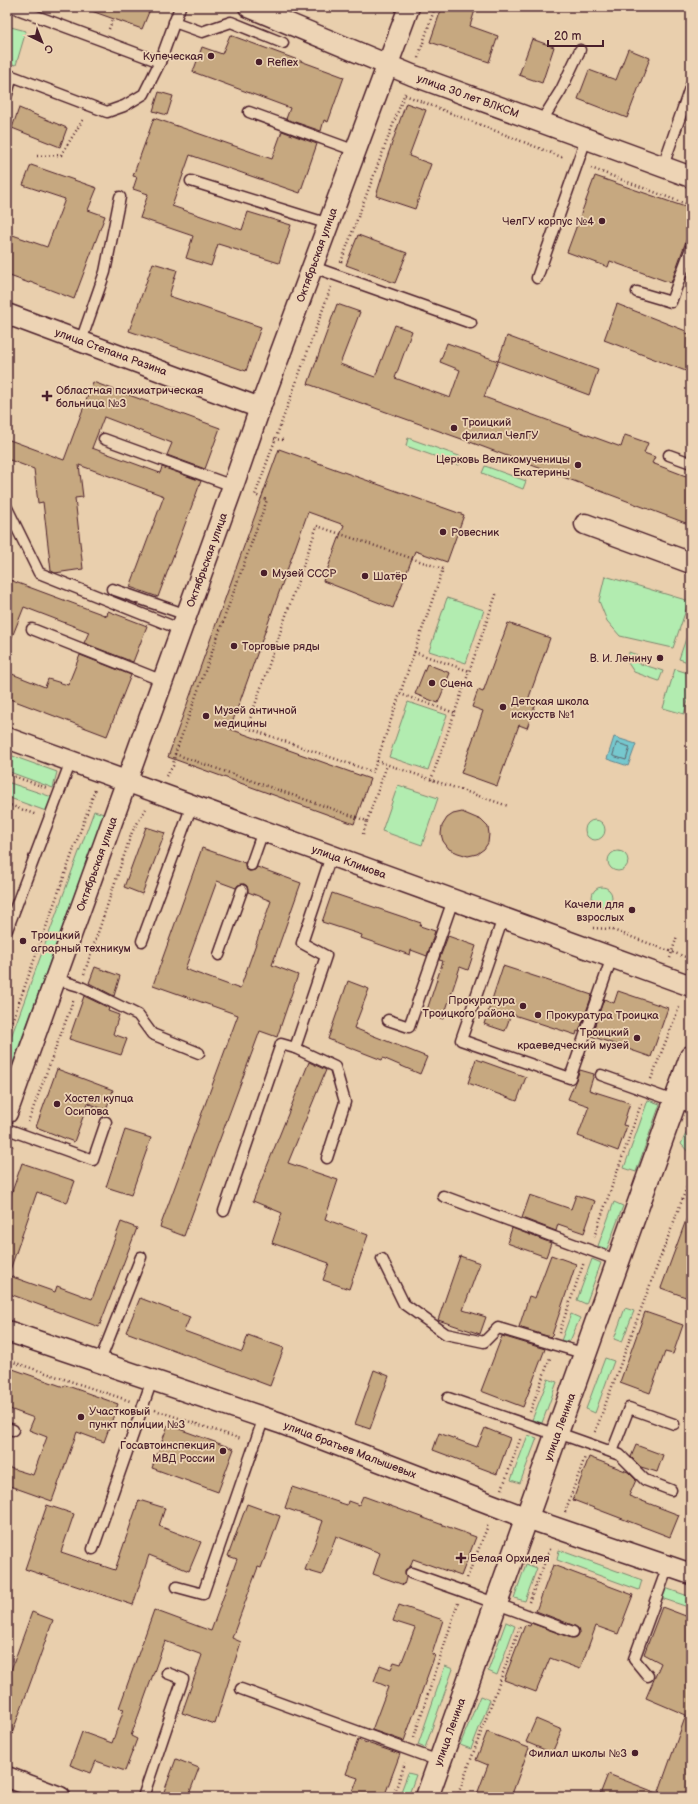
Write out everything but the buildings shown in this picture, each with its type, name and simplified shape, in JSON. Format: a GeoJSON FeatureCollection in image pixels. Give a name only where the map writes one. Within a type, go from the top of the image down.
{"type":"FeatureCollection","features":[{"type":"Feature","properties":{"kind":"street","name":"улица 30 лет ВЛКСМ"},"geometry":{"type":"LineString","coordinates":[[249,7],[412,76],[691,177]]}},
{"type":"Feature","properties":{"kind":"street","name":"Октябрьская улица"},"geometry":{"type":"LineString","coordinates":[[7,1113],[163,682],[260,408],[409,7]]}},
{"type":"Feature","properties":{"kind":"street","name":"улица Степана Разина"},"geometry":{"type":"LineString","coordinates":[[7,314],[260,408]]}},
{"type":"Feature","properties":{"kind":"street"},"geometry":{"type":"LineString","coordinates":[[585,524],[691,563]]}},
{"type":"Feature","properties":{"kind":"street","name":"улица Климова"},"geometry":{"type":"LineString","coordinates":[[7,738],[691,986]]}},
{"type":"Feature","properties":{"kind":"street","name":"улица Ленина"},"geometry":{"type":"LineString","coordinates":[[426,1797],[558,1434],[619,1261],[683,1104],[691,1057]]}},
{"type":"Feature","properties":{"kind":"street","name":"улица братьев Малышевых"},"geometry":{"type":"LineString","coordinates":[[7,1331],[264,1417],[496,1507],[691,1574]]}},
{"type":"Feature","properties":{"kind":"street"},"geometry":{"type":"LineString","coordinates":[[7,1777],[51,1795]]}},
{"type":"Feature","properties":{"kind":"lane"},"geometry":{"type":"LineString","coordinates":[[12,7],[160,62]]}},
{"type":"Feature","properties":{"kind":"lane"},"geometry":{"type":"LineString","coordinates":[[7,94],[12,76],[107,112],[124,106],[144,94],[160,62],[180,7]]}},
{"type":"Feature","properties":{"kind":"lane"},"geometry":{"type":"LineString","coordinates":[[174,22],[202,32],[231,22],[283,42]]}},
{"type":"Feature","properties":{"kind":"lane"},"geometry":{"type":"LineString","coordinates":[[541,122],[561,90],[580,50]]}},
{"type":"Feature","properties":{"kind":"lane"},"geometry":{"type":"LineString","coordinates":[[662,166],[691,85]]}},
{"type":"Feature","properties":{"kind":"lane"},"geometry":{"type":"LineString","coordinates":[[248,112],[356,151]]}},
{"type":"Feature","properties":{"kind":"lane"},"geometry":{"type":"LineString","coordinates":[[537,278],[586,139]]}},
{"type":"Feature","properties":{"kind":"lane"},"geometry":{"type":"LineString","coordinates":[[191,181],[329,224]]}},
{"type":"Feature","properties":{"kind":"lane"},"geometry":{"type":"LineString","coordinates":[[81,341],[105,272],[120,197]]}},
{"type":"Feature","properties":{"kind":"lane"},"geometry":{"type":"LineString","coordinates":[[637,292],[671,302],[691,248]]}},
{"type":"Feature","properties":{"kind":"lane"},"geometry":{"type":"LineString","coordinates":[[313,267],[471,324]]}},
{"type":"Feature","properties":{"kind":"lane"},"geometry":{"type":"LineString","coordinates":[[104,438],[233,486]]}},
{"type":"Feature","properties":{"kind":"lane"},"geometry":{"type":"LineString","coordinates":[[669,455],[691,463]]}},
{"type":"Feature","properties":{"kind":"lane"},"geometry":{"type":"LineString","coordinates":[[7,508],[39,573],[184,622]]}},
{"type":"Feature","properties":{"kind":"lane"},"geometry":{"type":"LineString","coordinates":[[112,589],[184,622]]}},
{"type":"Feature","properties":{"kind":"lane"},"geometry":{"type":"LineString","coordinates":[[32,629],[163,682]]}},
{"type":"Feature","properties":{"kind":"lane"},"geometry":{"type":"LineString","coordinates":[[7,930],[71,761]]}},
{"type":"Feature","properties":{"kind":"lane"},"geometry":{"type":"LineString","coordinates":[[142,941],[192,805]]}},
{"type":"Feature","properties":{"kind":"lane"},"geometry":{"type":"LineString","coordinates":[[251,865],[264,831]]}},
{"type":"Feature","properties":{"kind":"lane"},"geometry":{"type":"LineString","coordinates":[[295,1048],[326,956],[302,943],[331,856]]}},
{"type":"Feature","properties":{"kind":"lane"},"geometry":{"type":"LineString","coordinates":[[219,955],[242,890]]}},
{"type":"Feature","properties":{"kind":"lane"},"geometry":{"type":"LineString","coordinates":[[388,1020],[409,1027],[453,900]]}},
{"type":"Feature","properties":{"kind":"lane"},"geometry":{"type":"LineString","coordinates":[[503,918],[460,1040],[570,1078],[612,957]]}},
{"type":"Feature","properties":{"kind":"lane"},"geometry":{"type":"LineString","coordinates":[[55,979],[79,986],[138,1015],[152,1034],[199,1053]]}},
{"type":"Feature","properties":{"kind":"lane"},"geometry":{"type":"LineString","coordinates":[[224,1211],[281,1044],[295,1048],[335,1067],[345,1102],[327,1158]]}},
{"type":"Feature","properties":{"kind":"lane"},"geometry":{"type":"LineString","coordinates":[[601,1075],[683,1104]]}},
{"type":"Feature","properties":{"kind":"lane"},"geometry":{"type":"LineString","coordinates":[[7,1128],[22,1135],[93,1160],[106,1122]]}},
{"type":"Feature","properties":{"kind":"lane"},"geometry":{"type":"LineString","coordinates":[[443,1196],[619,1261]]}},
{"type":"Feature","properties":{"kind":"lane"},"geometry":{"type":"LineString","coordinates":[[100,1361],[141,1256]]}},
{"type":"Feature","properties":{"kind":"lane"},"geometry":{"type":"LineString","coordinates":[[382,1259],[404,1304],[446,1334],[484,1342],[498,1328],[586,1354]]}},
{"type":"Feature","properties":{"kind":"lane"},"geometry":{"type":"LineString","coordinates":[[93,1549],[152,1380]]}},
{"type":"Feature","properties":{"kind":"lane"},"geometry":{"type":"LineString","coordinates":[[448,1398],[620,1455],[645,1480],[671,1490]]}},
{"type":"Feature","properties":{"kind":"lane"},"geometry":{"type":"LineString","coordinates":[[612,1452],[629,1408],[674,1424]]}},
{"type":"Feature","properties":{"kind":"lane"},"geometry":{"type":"LineString","coordinates":[[177,1587],[203,1594],[264,1417]]}},
{"type":"Feature","properties":{"kind":"lane"},"geometry":{"type":"LineString","coordinates":[[648,1676],[634,1659],[668,1566]]}},
{"type":"Feature","properties":{"kind":"lane"},"geometry":{"type":"LineString","coordinates":[[410,1573],[572,1632]]}},
{"type":"Feature","properties":{"kind":"lane"},"geometry":{"type":"LineString","coordinates":[[143,1797],[183,1678],[167,1673]]}},
{"type":"Feature","properties":{"kind":"lane"},"geometry":{"type":"LineString","coordinates":[[241,1689],[439,1761]]}},
{"type":"Feature","properties":{"kind":"path"},"geometry":{"type":"LineString","coordinates":[[7,1152],[22,1135],[79,986],[132,832],[173,766],[175,754],[267,500],[255,495],[335,275],[412,76],[435,7]]}},
{"type":"Feature","properties":{"kind":"path"},"geometry":{"type":"LineString","coordinates":[[404,95],[691,206]]}},
{"type":"Feature","properties":{"kind":"path"},"geometry":{"type":"LineString","coordinates":[[37,156],[61,155],[92,106]]}},
{"type":"Feature","properties":{"kind":"path"},"geometry":{"type":"LineString","coordinates":[[317,526],[443,570],[414,652],[373,772],[247,728],[317,526]]}},
{"type":"Feature","properties":{"kind":"path"},"geometry":{"type":"LineString","coordinates":[[431,780],[497,592]]}},
{"type":"Feature","properties":{"kind":"path"},"geometry":{"type":"LineString","coordinates":[[414,652],[469,671]]}},
{"type":"Feature","properties":{"kind":"path"},"geometry":{"type":"LineString","coordinates":[[400,694],[455,713]]}},
{"type":"Feature","properties":{"kind":"path"},"geometry":{"type":"LineString","coordinates":[[175,754],[367,820]]}},
{"type":"Feature","properties":{"kind":"path"},"geometry":{"type":"LineString","coordinates":[[377,761],[508,806]]}},
{"type":"Feature","properties":{"kind":"path"},"geometry":{"type":"LineString","coordinates":[[363,834],[387,764]]}},
{"type":"Feature","properties":{"kind":"path"},"geometry":{"type":"LineString","coordinates":[[7,1036],[102,773]]}},
{"type":"Feature","properties":{"kind":"path"},"geometry":{"type":"LineString","coordinates":[[7,774],[59,792]]}},
{"type":"Feature","properties":{"kind":"path"},"geometry":{"type":"LineString","coordinates":[[7,804],[48,819]]}},
{"type":"Feature","properties":{"kind":"path"},"geometry":{"type":"LineString","coordinates":[[393,1797],[462,1591],[496,1507],[646,1091],[680,1005]]}},
{"type":"Feature","properties":{"kind":"path"},"geometry":{"type":"LineString","coordinates":[[90,1110],[92,1105]]}},
{"type":"Feature","properties":{"kind":"path"},"geometry":{"type":"LineString","coordinates":[[457,1797],[524,1615],[558,1529],[691,1176]]}},
{"type":"Feature","properties":{"kind":"green space"},"geometry":{"type":"Polygon","coordinates":[[[7,26],[26,31],[16,65],[7,63],[7,26]]]}},
{"type":"Feature","properties":{"kind":"green space"},"geometry":{"type":"Polygon","coordinates":[[[408,438],[462,457],[459,465],[406,446],[408,438]]]}},
{"type":"Feature","properties":{"kind":"green space"},"geometry":{"type":"Polygon","coordinates":[[[485,466],[526,481],[523,489],[482,473],[485,466]]]}},
{"type":"Feature","properties":{"kind":"green space"},"geometry":{"type":"Polygon","coordinates":[[[605,576],[689,601],[673,648],[620,636],[607,621],[599,601],[605,576]]]}},
{"type":"Feature","properties":{"kind":"green space"},"geometry":{"type":"Polygon","coordinates":[[[447,598],[484,610],[466,663],[429,651],[447,598]]]}},
{"type":"Feature","properties":{"kind":"green space"},"geometry":{"type":"Polygon","coordinates":[[[691,624],[691,663],[679,659],[691,624]]]}},
{"type":"Feature","properties":{"kind":"green space"},"geometry":{"type":"Polygon","coordinates":[[[629,652],[640,656],[638,663],[663,671],[659,681],[634,672],[628,663],[629,652]]]}},
{"type":"Feature","properties":{"kind":"green space"},"geometry":{"type":"Polygon","coordinates":[[[675,669],[691,674],[691,691],[684,714],[663,708],[675,669]]]}},
{"type":"Feature","properties":{"kind":"green space"},"geometry":{"type":"Polygon","coordinates":[[[408,702],[447,715],[428,770],[389,757],[408,702]]]}},
{"type":"Feature","properties":{"kind":"green space"},"geometry":{"type":"Polygon","coordinates":[[[7,754],[57,772],[53,788],[7,771],[7,754]]]}},
{"type":"Feature","properties":{"kind":"green space"},"geometry":{"type":"Polygon","coordinates":[[[7,782],[52,797],[46,811],[7,797],[7,782]]]}},
{"type":"Feature","properties":{"kind":"green space"},"geometry":{"type":"Polygon","coordinates":[[[398,785],[438,798],[422,845],[382,831],[398,785]]]}},
{"type":"Feature","properties":{"kind":"green space"},"geometry":{"type":"Polygon","coordinates":[[[94,811],[104,814],[7,1079],[7,1048],[94,811]]]}},
{"type":"Feature","properties":{"kind":"green space"},"geometry":{"type":"Polygon","coordinates":[[[595,820],[602,823],[605,830],[602,837],[595,840],[588,837],[585,830],[588,823],[595,820]]]}},
{"type":"Feature","properties":{"kind":"green space"},"geometry":{"type":"Polygon","coordinates":[[[618,851],[625,854],[628,861],[625,868],[618,871],[611,868],[608,861],[611,854],[618,851]]]}},
{"type":"Feature","properties":{"kind":"green space"},"geometry":{"type":"Polygon","coordinates":[[[602,887],[609,890],[612,897],[609,904],[602,907],[595,904],[592,897],[595,890],[602,887]]]}},
{"type":"Feature","properties":{"kind":"green space"},"geometry":{"type":"Polygon","coordinates":[[[648,1100],[660,1104],[636,1172],[624,1168],[648,1100]]]}},
{"type":"Feature","properties":{"kind":"green space"},"geometry":{"type":"Polygon","coordinates":[[[691,1123],[691,1155],[681,1144],[691,1123]]]}},
{"type":"Feature","properties":{"kind":"green space"},"geometry":{"type":"Polygon","coordinates":[[[614,1202],[623,1206],[607,1249],[598,1246],[614,1202]]]}},
{"type":"Feature","properties":{"kind":"green space"},"geometry":{"type":"Polygon","coordinates":[[[592,1259],[601,1263],[586,1304],[577,1300],[592,1259]]]}},
{"type":"Feature","properties":{"kind":"green space"},"geometry":{"type":"Polygon","coordinates":[[[625,1308],[634,1311],[622,1342],[614,1339],[625,1308]]]}},
{"type":"Feature","properties":{"kind":"green space"},"geometry":{"type":"Polygon","coordinates":[[[571,1314],[580,1318],[570,1341],[561,1341],[571,1314]]]}},
{"type":"Feature","properties":{"kind":"green space"},"geometry":{"type":"Polygon","coordinates":[[[605,1358],[614,1361],[595,1413],[586,1409],[605,1358]]]}},
{"type":"Feature","properties":{"kind":"green space"},"geometry":{"type":"Polygon","coordinates":[[[548,1379],[557,1382],[542,1423],[532,1420],[548,1379]]]}},
{"type":"Feature","properties":{"kind":"green space"},"geometry":{"type":"Polygon","coordinates":[[[528,1435],[537,1438],[520,1483],[511,1480],[528,1435]]]}},
{"type":"Feature","properties":{"kind":"green space"},"geometry":{"type":"Polygon","coordinates":[[[559,1550],[642,1580],[639,1590],[557,1560],[559,1550]]]}},
{"type":"Feature","properties":{"kind":"green space"},"geometry":{"type":"Polygon","coordinates":[[[526,1564],[537,1568],[525,1601],[514,1598],[526,1564]]]}},
{"type":"Feature","properties":{"kind":"green space"},"geometry":{"type":"Polygon","coordinates":[[[665,1588],[691,1597],[691,1608],[661,1598],[665,1588]]]}},
{"type":"Feature","properties":{"kind":"green space"},"geometry":{"type":"Polygon","coordinates":[[[506,1622],[515,1626],[497,1675],[488,1671],[506,1622]]]}},
{"type":"Feature","properties":{"kind":"green space"},"geometry":{"type":"Polygon","coordinates":[[[445,1666],[453,1669],[425,1748],[418,1745],[445,1666]]]}},
{"type":"Feature","properties":{"kind":"green space"},"geometry":{"type":"Polygon","coordinates":[[[480,1696],[490,1700],[471,1749],[460,1745],[480,1696]]]}},
{"type":"Feature","properties":{"kind":"green space"},"geometry":{"type":"Polygon","coordinates":[[[408,1773],[416,1775],[408,1797],[399,1797],[408,1773]]]}},
{"type":"Feature","properties":{"kind":"water"},"geometry":{"type":"Polygon","coordinates":[[[614,737],[636,744],[628,766],[607,759],[614,737]]]}},
{"type":"Feature","properties":{"kind":"place","name":"Купеческая"},"geometry":{"type":"Point","coordinates":[211,56]}},
{"type":"Feature","properties":{"kind":"place","name":"Reflex"},"geometry":{"type":"Point","coordinates":[259,62]}},
{"type":"Feature","properties":{"kind":"place","name":"ЧелГУ корпус №4"},"geometry":{"type":"Point","coordinates":[602,221]}},
{"type":"Feature","properties":{"kind":"place","name":"Областная психиатрическая больница №3"},"geometry":{"type":"Point","coordinates":[47,396]}},
{"type":"Feature","properties":{"kind":"place","name":"Троицкий филиал ЧелГУ"},"geometry":{"type":"Point","coordinates":[454,428]}},
{"type":"Feature","properties":{"kind":"place","name":"Церковь Великомученицы Екатерины"},"geometry":{"type":"Point","coordinates":[578,465]}},
{"type":"Feature","properties":{"kind":"place","name":"Ровесник"},"geometry":{"type":"Point","coordinates":[443,532]}},
{"type":"Feature","properties":{"kind":"place","name":"Музей СССР"},"geometry":{"type":"Point","coordinates":[264,573]}},
{"type":"Feature","properties":{"kind":"place","name":"Шатёр"},"geometry":{"type":"Point","coordinates":[365,576]}},
{"type":"Feature","properties":{"kind":"place","name":"Торговые ряды"},"geometry":{"type":"Point","coordinates":[234,646]}},
{"type":"Feature","properties":{"kind":"place","name":"В. И. Ленину"},"geometry":{"type":"Point","coordinates":[660,658]}},
{"type":"Feature","properties":{"kind":"place","name":"Сцена"},"geometry":{"type":"Point","coordinates":[432,683]}},
{"type":"Feature","properties":{"kind":"place","name":"Детская школа искусств №1"},"geometry":{"type":"Point","coordinates":[503,707]}},
{"type":"Feature","properties":{"kind":"place","name":"Музей античной медицины"},"geometry":{"type":"Point","coordinates":[206,716]}},
{"type":"Feature","properties":{"kind":"place","name":"Качели для взрослых"},"geometry":{"type":"Point","coordinates":[632,910]}},
{"type":"Feature","properties":{"kind":"place","name":"Троицкий аграрный техникум"},"geometry":{"type":"Point","coordinates":[23,941]}},
{"type":"Feature","properties":{"kind":"place","name":"Прокуратура Троицкого района"},"geometry":{"type":"Point","coordinates":[523,1006]}},
{"type":"Feature","properties":{"kind":"place","name":"Прокуратура Троицка"},"geometry":{"type":"Point","coordinates":[538,1015]}},
{"type":"Feature","properties":{"kind":"place","name":"Троицкий краеведческий музей"},"geometry":{"type":"Point","coordinates":[637,1038]}},
{"type":"Feature","properties":{"kind":"place","name":"Хостел купца Осипова"},"geometry":{"type":"Point","coordinates":[57,1104]}},
{"type":"Feature","properties":{"kind":"place","name":"Участковый пункт полиции №3"},"geometry":{"type":"Point","coordinates":[81,1417]}},
{"type":"Feature","properties":{"kind":"place","name":"Госавтоинспекция МВД России"},"geometry":{"type":"Point","coordinates":[223,1451]}},
{"type":"Feature","properties":{"kind":"place","name":"Белая Орхидея"},"geometry":{"type":"Point","coordinates":[461,1558]}},
{"type":"Feature","properties":{"kind":"place","name":"Филиал школы №3"},"geometry":{"type":"Point","coordinates":[635,1753]}}]}
